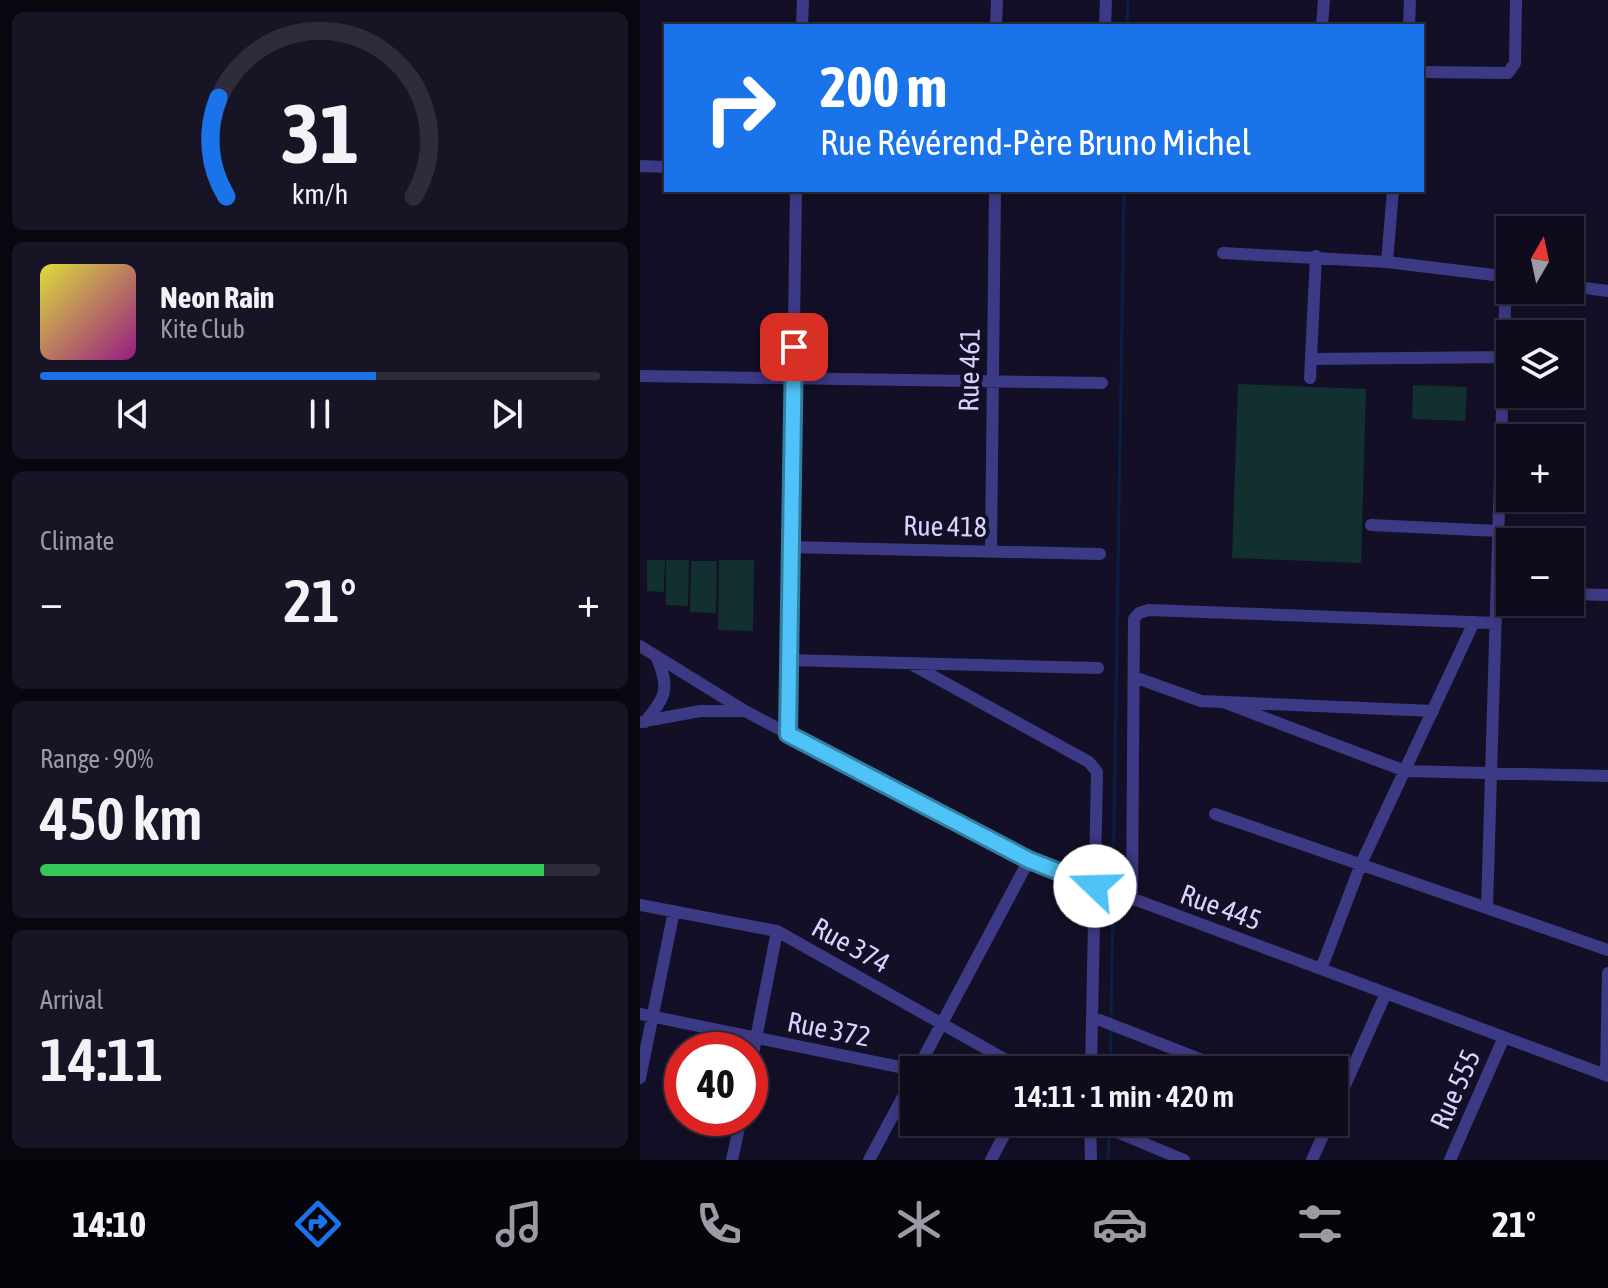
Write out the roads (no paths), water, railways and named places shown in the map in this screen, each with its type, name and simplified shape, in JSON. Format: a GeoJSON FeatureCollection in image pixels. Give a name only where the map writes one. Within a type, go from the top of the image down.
{"type":"FeatureCollection","features":[{"type":"Feature","properties":{"kind":"street"},"geometry":{"type":"LineString","coordinates":[[802,24],[803,0]]}},
{"type":"Feature","properties":{"kind":"street"},"geometry":{"type":"LineString","coordinates":[[996,24],[997,0]]}},
{"type":"Feature","properties":{"kind":"street"},"geometry":{"type":"LineString","coordinates":[[1105,24],[1106,0]]}},
{"type":"Feature","properties":{"kind":"street"},"geometry":{"type":"LineString","coordinates":[[1322,24],[1324,0]]}},
{"type":"Feature","properties":{"kind":"street"},"geometry":{"type":"LineString","coordinates":[[1409,24],[1410,0]]}},
{"type":"Feature","properties":{"kind":"street"},"geometry":{"type":"LineString","coordinates":[[1424,72],[1508,73],[1515,63],[1516,0]]}},
{"type":"Feature","properties":{"kind":"street"},"geometry":{"type":"LineString","coordinates":[[640,166],[664,167]]}},
{"type":"Feature","properties":{"kind":"street"},"geometry":{"type":"LineString","coordinates":[[788,734],[796,192]]}},
{"type":"Feature","properties":{"kind":"street","name":"Rue 461"},"geometry":{"type":"LineString","coordinates":[[991,551],[995,192]]}},
{"type":"Feature","properties":{"kind":"street"},"geometry":{"type":"LineString","coordinates":[[1387,262],[1393,192]]}},
{"type":"Feature","properties":{"kind":"street"},"geometry":{"type":"LineString","coordinates":[[1223,253],[1316,256],[1496,275]]}},
{"type":"Feature","properties":{"kind":"street"},"geometry":{"type":"LineString","coordinates":[[1310,378],[1316,256]]}},
{"type":"Feature","properties":{"kind":"street"},"geometry":{"type":"LineString","coordinates":[[1584,288],[1608,291]]}},
{"type":"Feature","properties":{"kind":"street"},"geometry":{"type":"LineString","coordinates":[[1313,359],[1496,357]]}},
{"type":"Feature","properties":{"kind":"street"},"geometry":{"type":"LineString","coordinates":[[640,376],[1102,383]]}},
{"type":"Feature","properties":{"kind":"street"},"geometry":{"type":"LineString","coordinates":[[1498,528],[1502,408]]}},
{"type":"Feature","properties":{"kind":"street"},"geometry":{"type":"LineString","coordinates":[[1371,525],[1496,531]]}},
{"type":"Feature","properties":{"kind":"street","name":"Rue 418"},"geometry":{"type":"LineString","coordinates":[[789,547],[1100,554]]}},
{"type":"Feature","properties":{"kind":"street"},"geometry":{"type":"LineString","coordinates":[[1584,594],[1608,595]]}},
{"type":"Feature","properties":{"kind":"street"},"geometry":{"type":"LineString","coordinates":[[1129,899],[1134,619],[1139,613],[1149,610],[1496,623]]}},
{"type":"Feature","properties":{"kind":"street"},"geometry":{"type":"LineString","coordinates":[[1487,908],[1498,616]]}},
{"type":"Feature","properties":{"kind":"street"},"geometry":{"type":"LineString","coordinates":[[1321,969],[1361,864],[1474,622]]}},
{"type":"Feature","properties":{"kind":"street","name":"Rue 445"},"geometry":{"type":"LineString","coordinates":[[640,646],[745,711],[1029,860],[1607,1075]]}},
{"type":"Feature","properties":{"kind":"street"},"geometry":{"type":"LineString","coordinates":[[643,722],[664,695],[666,679],[657,658]]}},
{"type":"Feature","properties":{"kind":"street"},"geometry":{"type":"LineString","coordinates":[[788,660],[1098,668]]}},
{"type":"Feature","properties":{"kind":"street"},"geometry":{"type":"LineString","coordinates":[[909,663],[1089,762],[1097,772],[1100,888],[1091,1056]]}},
{"type":"Feature","properties":{"kind":"street"},"geometry":{"type":"LineString","coordinates":[[1134,677],[1201,701],[1433,711]]}},
{"type":"Feature","properties":{"kind":"street"},"geometry":{"type":"LineString","coordinates":[[1223,702],[1405,771],[1608,776]]}},
{"type":"Feature","properties":{"kind":"street"},"geometry":{"type":"LineString","coordinates":[[643,722],[700,711],[745,711]]}},
{"type":"Feature","properties":{"kind":"street"},"geometry":{"type":"LineString","coordinates":[[1215,814],[1608,950]]}},
{"type":"Feature","properties":{"kind":"street"},"geometry":{"type":"LineString","coordinates":[[924,1056],[1029,860]]}},
{"type":"Feature","properties":{"kind":"street","name":"Rue 374"},"geometry":{"type":"LineString","coordinates":[[640,905],[777,931],[999,1056]]}},
{"type":"Feature","properties":{"kind":"street"},"geometry":{"type":"LineString","coordinates":[[640,1078],[646,1016],[674,911]]}},
{"type":"Feature","properties":{"kind":"street"},"geometry":{"type":"LineString","coordinates":[[757,1032],[777,931]]}},
{"type":"Feature","properties":{"kind":"street"},"geometry":{"type":"LineString","coordinates":[[1607,1075],[1608,973]]}},
{"type":"Feature","properties":{"kind":"street"},"geometry":{"type":"LineString","coordinates":[[1348,1078],[1386,993]]}},
{"type":"Feature","properties":{"kind":"street","name":"Rue 372"},"geometry":{"type":"LineString","coordinates":[[646,1016],[726,1032]]}},
{"type":"Feature","properties":{"kind":"street"},"geometry":{"type":"LineString","coordinates":[[1092,1017],[1192,1056]]}},
{"type":"Feature","properties":{"kind":"street","name":"Rue 555"},"geometry":{"type":"LineString","coordinates":[[1450,1160],[1504,1037]]}},
{"type":"Feature","properties":{"kind":"street","name":"Rue 372"},"geometry":{"type":"LineString","coordinates":[[768,1041],[900,1069]]}},
{"type":"Feature","properties":{"kind":"street"},"geometry":{"type":"LineString","coordinates":[[869,1160],[900,1101]]}},
{"type":"Feature","properties":{"kind":"street"},"geometry":{"type":"LineString","coordinates":[[732,1160],[737,1136]]}},
{"type":"Feature","properties":{"kind":"street"},"geometry":{"type":"LineString","coordinates":[[991,1160],[1004,1136]]}},
{"type":"Feature","properties":{"kind":"street"},"geometry":{"type":"LineString","coordinates":[[1091,1136],[1091,1160]]}},
{"type":"Feature","properties":{"kind":"street"},"geometry":{"type":"LineString","coordinates":[[1125,1136],[1184,1160]]}},
{"type":"Feature","properties":{"kind":"street"},"geometry":{"type":"LineString","coordinates":[[1312,1160],[1323,1136]]}},
{"type":"Feature","properties":{"kind":"waterway"},"geometry":{"type":"LineString","coordinates":[[1127,24],[1128,0]]}},
{"type":"Feature","properties":{"kind":"waterway"},"geometry":{"type":"LineString","coordinates":[[1113,886],[1124,192]]}},
{"type":"Feature","properties":{"kind":"waterway"},"geometry":{"type":"LineString","coordinates":[[1111,1022],[1113,894]]}},
{"type":"Feature","properties":{"kind":"waterway"},"geometry":{"type":"LineString","coordinates":[[1110,1056],[1111,1030]]}},
{"type":"Feature","properties":{"kind":"waterway"},"geometry":{"type":"LineString","coordinates":[[1108,1160],[1109,1136]]}}]}
